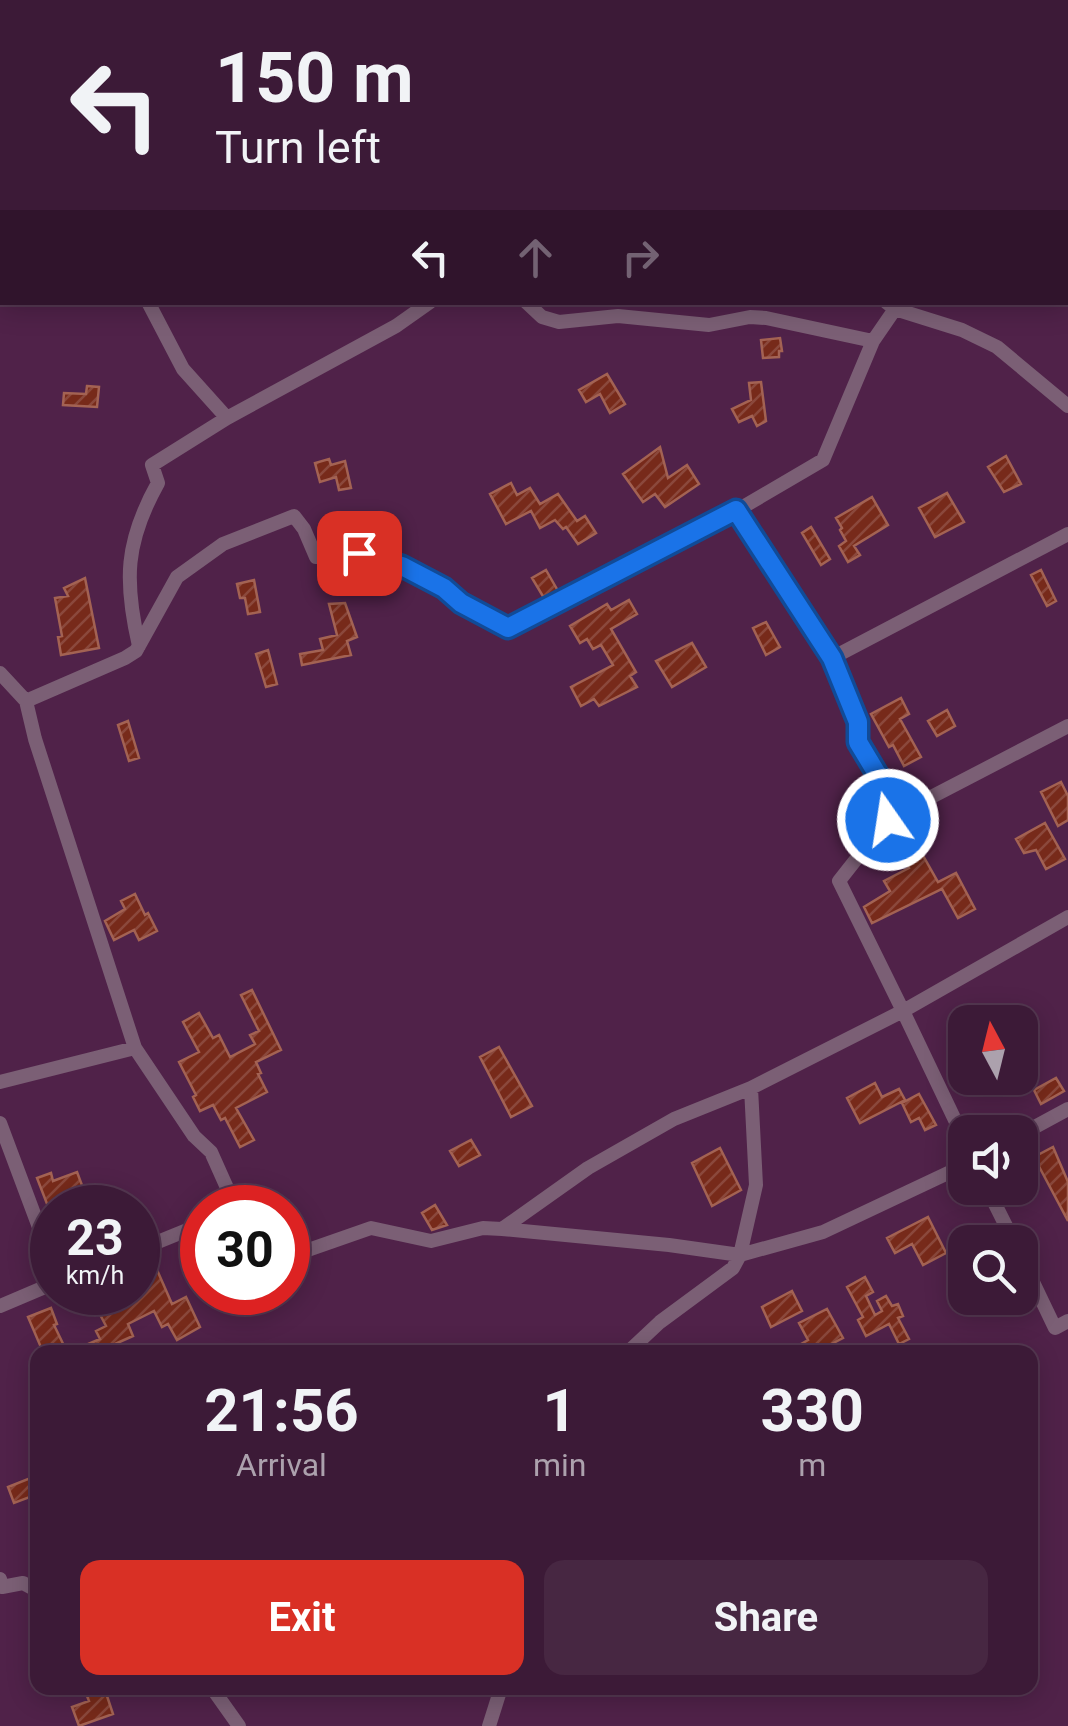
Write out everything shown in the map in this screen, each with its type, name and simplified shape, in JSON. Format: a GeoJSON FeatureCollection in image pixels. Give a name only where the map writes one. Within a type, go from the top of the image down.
{"type":"FeatureCollection","features":[{"type":"Feature","properties":{"kind":"street"},"geometry":{"type":"LineString","coordinates":[[150,305],[183,369],[228,418]]}},
{"type":"Feature","properties":{"kind":"street"},"geometry":{"type":"LineString","coordinates":[[139,646],[128,586],[142,512],[158,482],[152,464],[396,326],[426,305]]}},
{"type":"Feature","properties":{"kind":"street"},"geometry":{"type":"LineString","coordinates":[[529,305],[542,317],[559,322],[618,316],[710,325],[766,318],[873,341]]}},
{"type":"Feature","properties":{"kind":"street"},"geometry":{"type":"LineString","coordinates":[[26,701],[125,658],[139,646],[178,577],[223,544],[294,516],[316,557],[359,553],[402,566],[508,628],[736,510],[823,460],[891,306],[962,330],[997,347],[1068,406]]}},
{"type":"Feature","properties":{"kind":"street"},"geometry":{"type":"LineString","coordinates":[[736,510],[832,658],[858,722],[858,742],[882,782],[888,820]]}},
{"type":"Feature","properties":{"kind":"street"},"geometry":{"type":"LineString","coordinates":[[832,658],[1068,534]]}},
{"type":"Feature","properties":{"kind":"street"},"geometry":{"type":"LineString","coordinates":[[0,673],[26,701],[135,1048],[194,1136],[211,1152],[226,1185]]}},
{"type":"Feature","properties":{"kind":"street"},"geometry":{"type":"LineString","coordinates":[[953,1115],[838,881],[888,820],[1068,726]]}},
{"type":"Feature","properties":{"kind":"street"},"geometry":{"type":"LineString","coordinates":[[502,1229],[588,1168],[674,1120],[752,1088],[903,1011],[1068,917]]}},
{"type":"Feature","properties":{"kind":"street"},"geometry":{"type":"LineString","coordinates":[[0,1082],[135,1048]]}},
{"type":"Feature","properties":{"kind":"street"},"geometry":{"type":"LineString","coordinates":[[641,1345],[660,1322],[733,1268],[740,1255],[756,1185],[752,1088]]}},
{"type":"Feature","properties":{"kind":"street"},"geometry":{"type":"LineString","coordinates":[[1038,1125],[1068,1109]]}},
{"type":"Feature","properties":{"kind":"street"},"geometry":{"type":"LineString","coordinates":[[0,1124],[30,1204]]}},
{"type":"Feature","properties":{"kind":"street"},"geometry":{"type":"LineString","coordinates":[[310,1249],[371,1228],[431,1241],[483,1228],[740,1255],[822,1232],[948,1172]]}},
{"type":"Feature","properties":{"kind":"street"},"geometry":{"type":"LineString","coordinates":[[0,1306],[30,1293]]}},
{"type":"Feature","properties":{"kind":"street"},"geometry":{"type":"LineString","coordinates":[[1038,1293],[1055,1328],[1068,1322]]}},
{"type":"Feature","properties":{"kind":"street"},"geometry":{"type":"LineString","coordinates":[[0,1579],[2,1587],[23,1583],[30,1587]]}},
{"type":"Feature","properties":{"kind":"street"},"geometry":{"type":"LineString","coordinates":[[217,1695],[239,1726]]}},
{"type":"Feature","properties":{"kind":"street"},"geometry":{"type":"LineString","coordinates":[[488,1726],[499,1695]]}},
{"type":"Feature","properties":{"kind":"building"},"geometry":{"type":"Polygon","coordinates":[[[780,338],[779,357],[763,358],[761,340],[780,338]]]}},
{"type":"Feature","properties":{"kind":"building"},"geometry":{"type":"Polygon","coordinates":[[[607,374],[625,404],[610,413],[600,394],[586,402],[579,390],[607,374]]]}},
{"type":"Feature","properties":{"kind":"building"},"geometry":{"type":"Polygon","coordinates":[[[761,382],[766,421],[757,426],[752,416],[739,422],[732,409],[751,400],[749,383],[761,382]]]}},
{"type":"Feature","properties":{"kind":"building"},"geometry":{"type":"Polygon","coordinates":[[[87,386],[99,387],[97,407],[63,405],[64,393],[86,394],[87,386]]]}},
{"type":"Feature","properties":{"kind":"building"},"geometry":{"type":"Polygon","coordinates":[[[660,447],[668,478],[687,465],[699,484],[665,507],[655,494],[643,502],[623,474],[660,447]]]}},
{"type":"Feature","properties":{"kind":"building"},"geometry":{"type":"Polygon","coordinates":[[[1006,456],[1021,484],[1004,492],[988,467],[1006,456]]]}},
{"type":"Feature","properties":{"kind":"building"},"geometry":{"type":"Polygon","coordinates":[[[329,459],[331,465],[345,461],[351,488],[339,490],[336,477],[320,482],[315,463],[329,459]]]}},
{"type":"Feature","properties":{"kind":"building"},"geometry":{"type":"Polygon","coordinates":[[[511,483],[517,495],[530,488],[540,504],[558,494],[577,521],[585,516],[596,533],[578,544],[566,527],[563,529],[555,520],[540,528],[531,511],[506,524],[490,494],[511,483]]]}},
{"type":"Feature","properties":{"kind":"building"},"geometry":{"type":"Polygon","coordinates":[[[947,493],[964,522],[935,537],[919,508],[947,493]]]}},
{"type":"Feature","properties":{"kind":"building"},"geometry":{"type":"Polygon","coordinates":[[[872,497],[888,525],[854,546],[860,555],[848,562],[839,546],[846,541],[836,518],[872,497]]]}},
{"type":"Feature","properties":{"kind":"building"},"geometry":{"type":"Polygon","coordinates":[[[811,527],[830,559],[821,565],[802,533],[811,527]]]}},
{"type":"Feature","properties":{"kind":"building"},"geometry":{"type":"Polygon","coordinates":[[[546,570],[558,591],[544,598],[532,578],[546,570]]]}},
{"type":"Feature","properties":{"kind":"building"},"geometry":{"type":"Polygon","coordinates":[[[1041,570],[1056,601],[1047,606],[1031,575],[1041,570]]]}},
{"type":"Feature","properties":{"kind":"building"},"geometry":{"type":"Polygon","coordinates":[[[85,578],[99,648],[61,655],[55,598],[68,596],[64,588],[85,578]]]}},
{"type":"Feature","properties":{"kind":"building"},"geometry":{"type":"Polygon","coordinates":[[[254,580],[260,612],[248,614],[237,584],[254,580]]]}},
{"type":"Feature","properties":{"kind":"building"},"geometry":{"type":"Polygon","coordinates":[[[629,600],[637,614],[611,629],[636,672],[630,676],[637,687],[599,706],[594,699],[581,706],[571,687],[613,665],[601,645],[593,649],[587,639],[580,643],[570,626],[607,604],[611,610],[629,600]]]}},
{"type":"Feature","properties":{"kind":"building"},"geometry":{"type":"Polygon","coordinates":[[[345,603],[357,637],[347,641],[351,655],[302,665],[300,654],[323,650],[320,639],[337,635],[329,604],[345,603]]]}},
{"type":"Feature","properties":{"kind":"building"},"geometry":{"type":"Polygon","coordinates":[[[766,622],[780,647],[766,655],[753,628],[766,622]]]}},
{"type":"Feature","properties":{"kind":"building"},"geometry":{"type":"Polygon","coordinates":[[[692,643],[706,667],[672,687],[656,661],[692,643]]]}},
{"type":"Feature","properties":{"kind":"building"},"geometry":{"type":"Polygon","coordinates":[[[268,650],[277,684],[266,687],[256,654],[268,650]]]}},
{"type":"Feature","properties":{"kind":"building"},"geometry":{"type":"Polygon","coordinates":[[[901,698],[909,714],[900,719],[921,757],[904,766],[871,714],[901,698]]]}},
{"type":"Feature","properties":{"kind":"building"},"geometry":{"type":"Polygon","coordinates":[[[947,710],[955,726],[937,736],[928,721],[947,710]]]}},
{"type":"Feature","properties":{"kind":"building"},"geometry":{"type":"Polygon","coordinates":[[[128,721],[139,758],[129,761],[118,725],[128,721]]]}},
{"type":"Feature","properties":{"kind":"building"},"geometry":{"type":"Polygon","coordinates":[[[1061,782],[1068,796],[1068,820],[1058,826],[1041,792],[1061,782]]]}},
{"type":"Feature","properties":{"kind":"building"},"geometry":{"type":"Polygon","coordinates":[[[1045,823],[1065,859],[1046,869],[1036,850],[1024,853],[1016,839],[1045,823]]]}},
{"type":"Feature","properties":{"kind":"building"},"geometry":{"type":"Polygon","coordinates":[[[908,829],[938,882],[956,873],[975,909],[958,918],[942,889],[872,923],[864,907],[890,891],[884,881],[913,863],[898,835],[908,829]]]}},
{"type":"Feature","properties":{"kind":"building"},"geometry":{"type":"Polygon","coordinates":[[[135,894],[157,931],[139,940],[134,930],[114,940],[105,921],[125,909],[121,901],[135,894]]]}},
{"type":"Feature","properties":{"kind":"building"},"geometry":{"type":"Polygon","coordinates":[[[252,990],[281,1050],[256,1062],[267,1092],[236,1108],[254,1140],[240,1147],[225,1118],[221,1120],[213,1105],[200,1111],[179,1062],[199,1052],[183,1022],[199,1013],[213,1038],[219,1035],[230,1057],[255,1044],[250,1035],[259,1031],[241,995],[252,990]]]}},
{"type":"Feature","properties":{"kind":"building"},"geometry":{"type":"Polygon","coordinates":[[[499,1047],[532,1106],[511,1117],[480,1057],[499,1047]]]}},
{"type":"Feature","properties":{"kind":"building"},"geometry":{"type":"Polygon","coordinates":[[[1056,1078],[1064,1091],[1041,1104],[1038,1088],[1056,1078]]]}},
{"type":"Feature","properties":{"kind":"building"},"geometry":{"type":"Polygon","coordinates":[[[875,1083],[882,1097],[899,1089],[905,1100],[860,1123],[847,1098],[875,1083]]]}},
{"type":"Feature","properties":{"kind":"building"},"geometry":{"type":"Polygon","coordinates":[[[919,1094],[936,1125],[925,1130],[919,1118],[911,1122],[902,1103],[919,1094]]]}},
{"type":"Feature","properties":{"kind":"building"},"geometry":{"type":"Polygon","coordinates":[[[471,1140],[480,1155],[459,1166],[450,1151],[471,1140]]]}},
{"type":"Feature","properties":{"kind":"building"},"geometry":{"type":"Polygon","coordinates":[[[1053,1147],[1068,1182],[1068,1221],[1038,1165],[1038,1155],[1053,1147]]]}},
{"type":"Feature","properties":{"kind":"building"},"geometry":{"type":"Polygon","coordinates":[[[720,1148],[741,1190],[712,1206],[692,1163],[720,1148]]]}},
{"type":"Feature","properties":{"kind":"building"},"geometry":{"type":"Polygon","coordinates":[[[77,1172],[82,1185],[40,1185],[37,1178],[51,1173],[53,1181],[77,1172]]]}},
{"type":"Feature","properties":{"kind":"building"},"geometry":{"type":"Polygon","coordinates":[[[435,1205],[447,1225],[432,1230],[422,1213],[435,1205]]]}},
{"type":"Feature","properties":{"kind":"building"},"geometry":{"type":"Polygon","coordinates":[[[928,1217],[946,1253],[923,1265],[912,1244],[895,1253],[887,1238],[928,1217]]]}},
{"type":"Feature","properties":{"kind":"building"},"geometry":{"type":"Polygon","coordinates":[[[160,1277],[172,1304],[180,1300],[180,1315],[194,1315],[200,1327],[177,1340],[168,1324],[162,1327],[156,1315],[160,1315],[160,1277]]]}},
{"type":"Feature","properties":{"kind":"building"},"geometry":{"type":"Polygon","coordinates":[[[865,1277],[873,1292],[866,1296],[875,1315],[882,1311],[877,1301],[886,1296],[892,1306],[898,1304],[903,1316],[898,1318],[909,1339],[899,1344],[889,1324],[866,1336],[858,1320],[863,1317],[847,1287],[865,1277]]]}},
{"type":"Feature","properties":{"kind":"building"},"geometry":{"type":"Polygon","coordinates":[[[792,1291],[802,1311],[771,1327],[762,1307],[792,1291]]]}},
{"type":"Feature","properties":{"kind":"building"},"geometry":{"type":"Polygon","coordinates":[[[827,1309],[843,1338],[830,1345],[799,1345],[808,1340],[799,1323],[827,1309]]]}},
{"type":"Feature","properties":{"kind":"building"},"geometry":{"type":"Polygon","coordinates":[[[54,1315],[64,1345],[40,1345],[28,1317],[54,1315]]]}},
{"type":"Feature","properties":{"kind":"building"},"geometry":{"type":"Polygon","coordinates":[[[100,1315],[146,1315],[128,1324],[133,1336],[113,1345],[86,1345],[100,1339],[96,1331],[106,1326],[100,1315]]]}},
{"type":"Feature","properties":{"kind":"building"},"geometry":{"type":"Polygon","coordinates":[[[30,1478],[30,1497],[14,1503],[8,1487],[30,1478]]]}},
{"type":"Feature","properties":{"kind":"building"},"geometry":{"type":"Polygon","coordinates":[[[107,1695],[113,1714],[79,1726],[72,1707],[89,1701],[87,1696],[107,1695]]]}},
{"type":"Feature","properties":{"kind":"route"},"geometry":{"type":"LineString","coordinates":[[359,553],[402,566],[508,628],[736,510],[832,658],[858,722],[858,742],[882,782],[888,820]]}}]}
